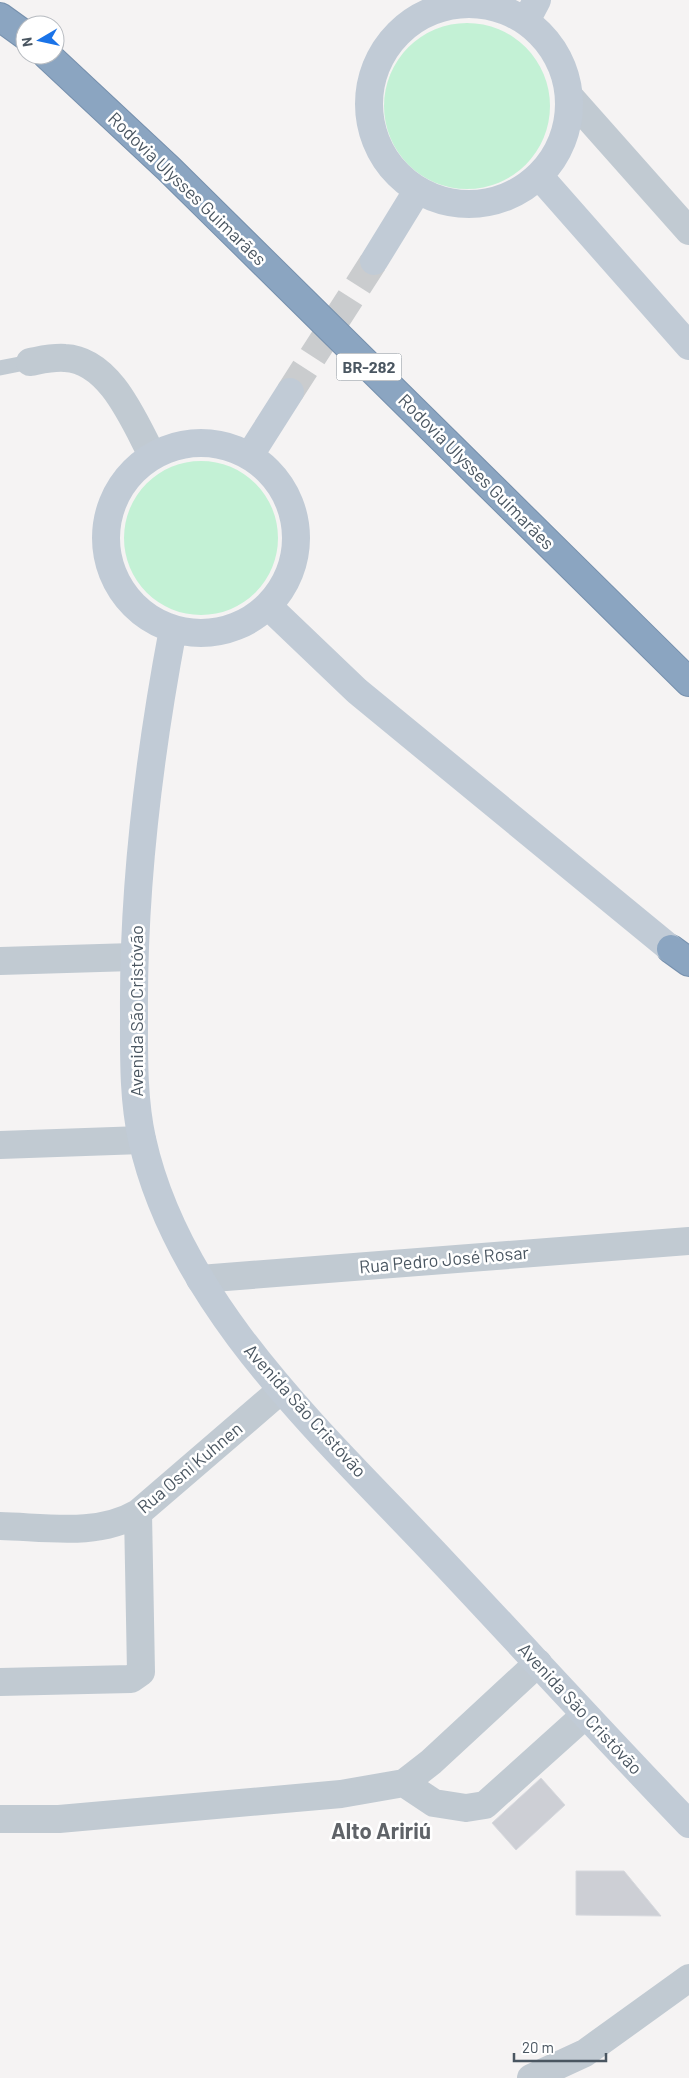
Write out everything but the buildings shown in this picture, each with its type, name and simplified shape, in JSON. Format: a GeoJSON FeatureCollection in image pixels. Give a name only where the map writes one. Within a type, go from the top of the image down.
{"type":"FeatureCollection","features":[{"type":"Feature","properties":{"kind":"highway"},"geometry":{"type":"LineString","coordinates":[[4,0],[10,25]]}},
{"type":"Feature","properties":{"kind":"highway","name":"Rodovia Ulysses Guimarães"},"geometry":{"type":"LineString","coordinates":[[58,65],[169,170],[689,682]]}},
{"type":"Feature","properties":{"kind":"main road"},"geometry":{"type":"LineString","coordinates":[[465,3],[531,10],[563,68],[570,97],[568,126],[557,154],[540,177],[513,196],[481,205],[448,203],[418,191],[393,171],[376,143],[369,112],[372,79],[384,50],[406,26],[434,10],[465,3]]}},
{"type":"Feature","properties":{"kind":"main road"},"geometry":{"type":"LineString","coordinates":[[540,177],[689,346]]}},
{"type":"Feature","properties":{"kind":"main road"},"geometry":{"type":"LineString","coordinates":[[374,261],[418,191]]}},
{"type":"Feature","properties":{"kind":"main road"},"geometry":{"type":"LineString","coordinates":[[250,456],[290,392]]}},
{"type":"Feature","properties":{"kind":"main road"},"geometry":{"type":"LineString","coordinates":[[201,442],[227,445],[250,456],[273,474],[288,499],[296,526],[295,556],[285,583],[268,606],[248,622],[223,631],[198,634],[173,629],[145,615],[123,592],[109,564],[106,533],[112,502],[128,475],[152,455],[176,445],[201,442]]}},
{"type":"Feature","properties":{"kind":"main road"},"geometry":{"type":"LineString","coordinates":[[268,606],[357,691],[683,954]]}},
{"type":"Feature","properties":{"kind":"main road","name":"Avenida São Cristóvão"},"geometry":{"type":"LineString","coordinates":[[173,629],[151,755],[133,957],[134,1082],[142,1140],[165,1212],[200,1279],[236,1332],[282,1390],[538,1664],[584,1716],[689,1824]]}},
{"type":"Feature","properties":{"kind":"street"},"geometry":{"type":"LineString","coordinates":[[570,97],[689,231]]}},
{"type":"Feature","properties":{"kind":"street"},"geometry":{"type":"LineString","coordinates":[[30,362],[66,358],[92,367],[112,385],[131,415],[152,455]]}},
{"type":"Feature","properties":{"kind":"street"},"geometry":{"type":"LineString","coordinates":[[0,961],[133,957]]}},
{"type":"Feature","properties":{"kind":"street"},"geometry":{"type":"LineString","coordinates":[[0,1145],[142,1140]]}},
{"type":"Feature","properties":{"kind":"street","name":"Rua Pedro José Rosar"},"geometry":{"type":"LineString","coordinates":[[200,1279],[689,1240]]}},
{"type":"Feature","properties":{"kind":"street","name":"Rua Osni Kuhnen"},"geometry":{"type":"LineString","coordinates":[[0,1526],[92,1528],[108,1526],[138,1514],[282,1390]]}},
{"type":"Feature","properties":{"kind":"street"},"geometry":{"type":"LineString","coordinates":[[0,1682],[131,1679],[140,1672],[138,1514]]}},
{"type":"Feature","properties":{"kind":"street"},"geometry":{"type":"LineString","coordinates":[[0,1820],[59,1819],[341,1794],[404,1782],[431,1762],[538,1664]]}},
{"type":"Feature","properties":{"kind":"street"},"geometry":{"type":"LineString","coordinates":[[404,1782],[434,1803],[466,1808],[486,1805],[584,1716]]}},
{"type":"Feature","properties":{"kind":"street"},"geometry":{"type":"LineString","coordinates":[[531,2078],[585,2053],[689,1978]]}},
{"type":"Feature","properties":{"kind":"lane"},"geometry":{"type":"LineString","coordinates":[[0,368],[30,362]]}},
{"type":"Feature","properties":{"kind":"green space"},"geometry":{"type":"Polygon","coordinates":[[[467,23],[491,27],[506,33],[531,54],[540,67],[546,82],[550,106],[546,130],[540,145],[519,170],[506,179],[491,185],[467,189],[443,185],[428,179],[403,158],[394,145],[388,130],[384,106],[388,82],[394,67],[415,42],[428,33],[443,27],[467,23]]]}},
{"type":"Feature","properties":{"kind":"green space"},"geometry":{"type":"Polygon","coordinates":[[[201,461],[216,462],[230,467],[244,474],[255,484],[265,495],[272,509],[277,523],[277,553],[272,567],[265,581],[255,592],[244,602],[230,609],[216,614],[201,615],[186,614],[172,609],[158,602],[147,592],[137,581],[130,567],[125,553],[124,538],[125,523],[130,509],[137,495],[147,484],[158,474],[172,467],[186,462],[201,461]]]}},
{"type":"Feature","properties":{"kind":"tunnel"},"geometry":{"type":"LineString","coordinates":[[290,392],[374,261]]}},
{"type":"Feature","properties":{"kind":"district","name":"Alto Aririú"},"geometry":{"type":"Point","coordinates":[381,1831]}}]}
